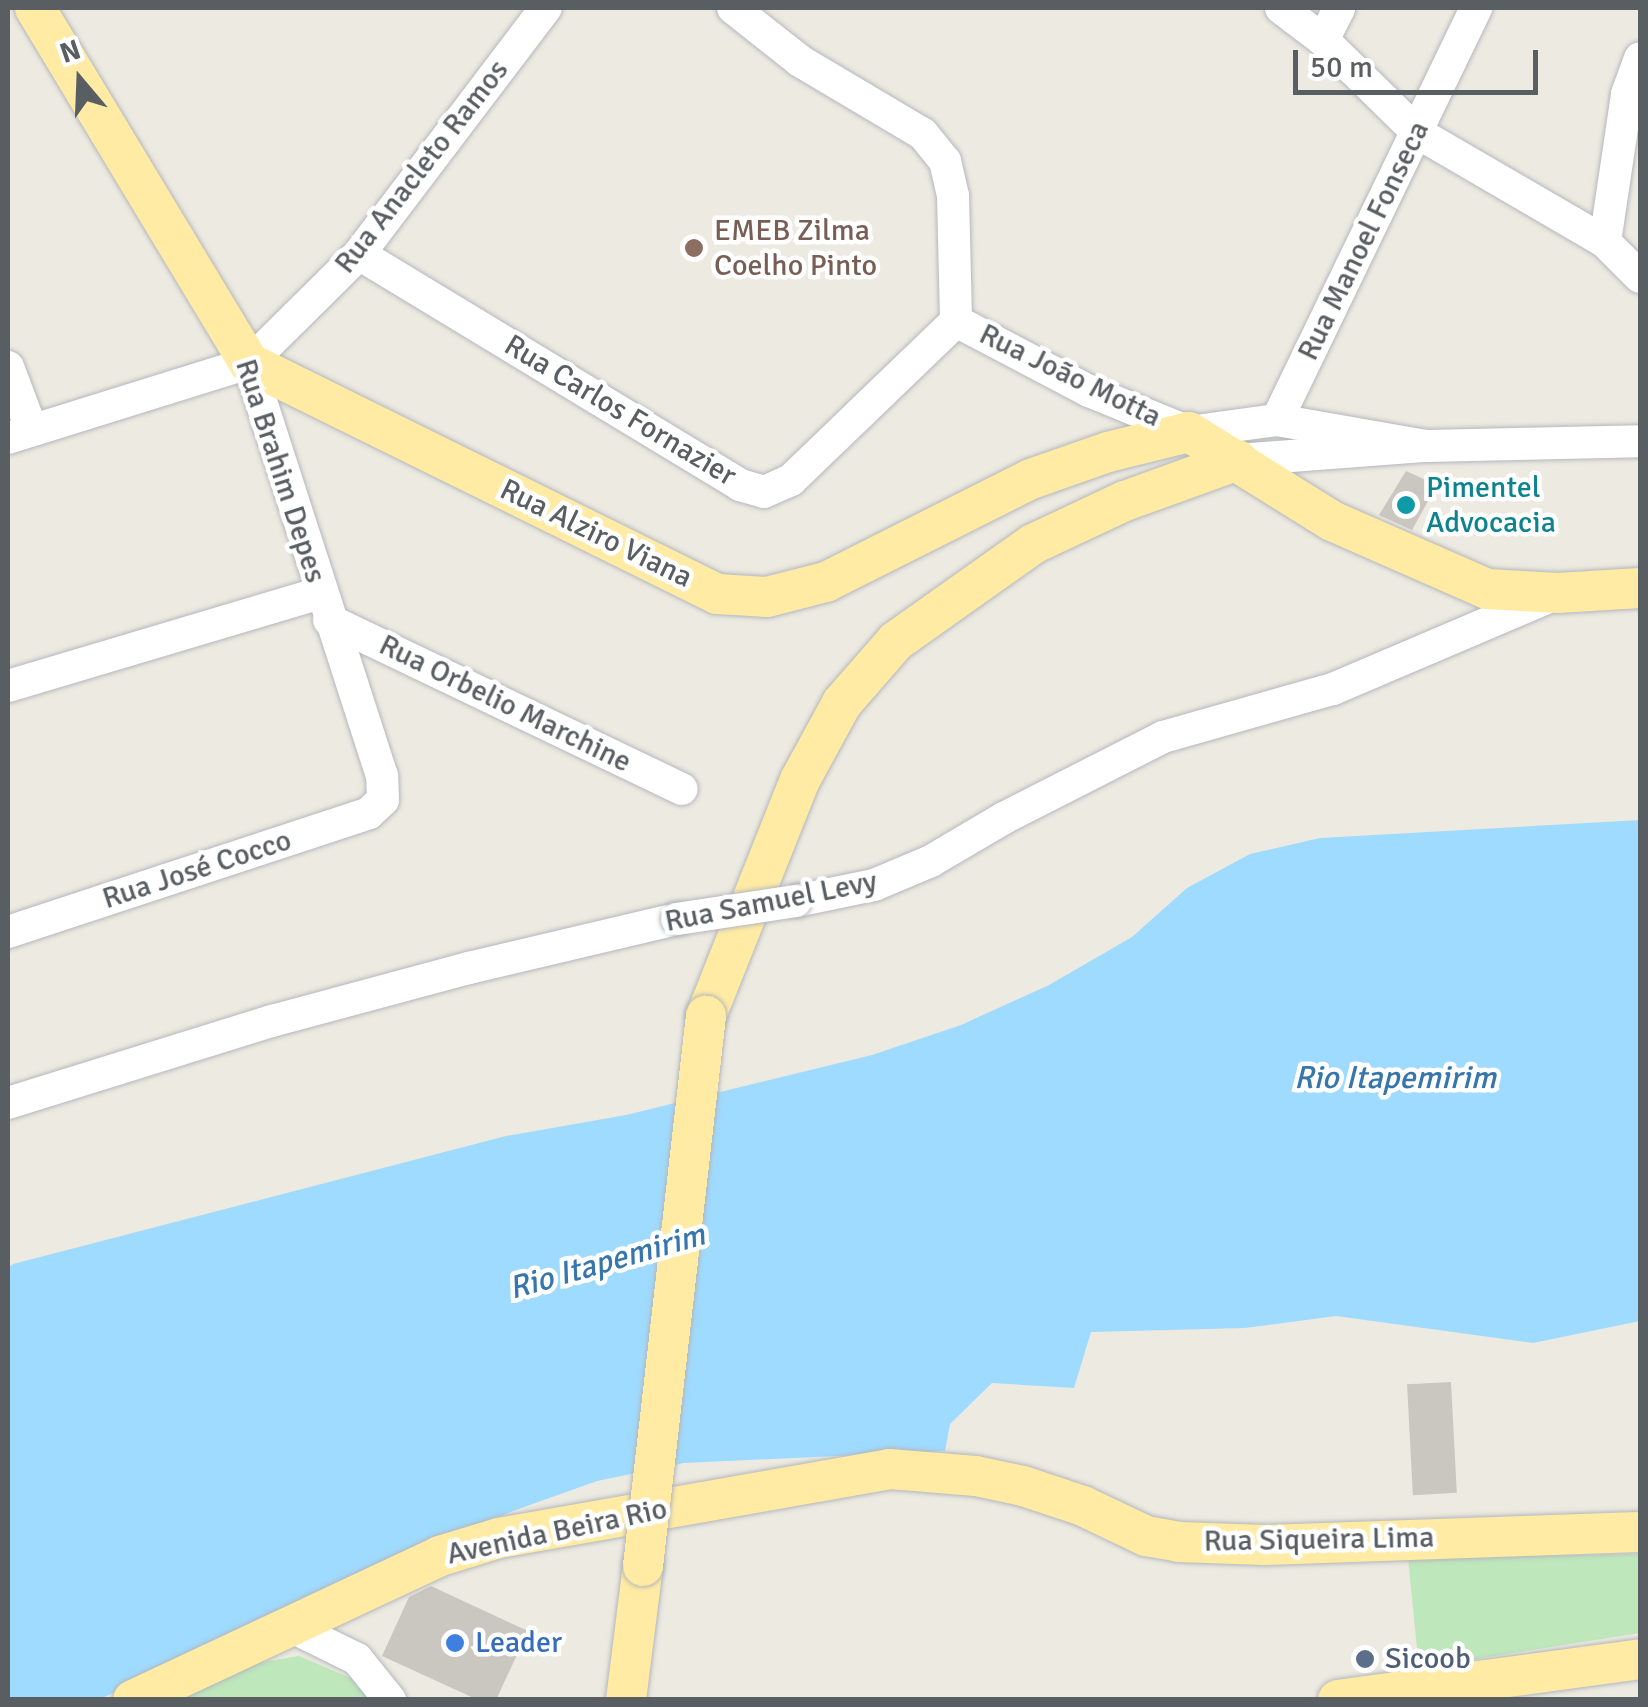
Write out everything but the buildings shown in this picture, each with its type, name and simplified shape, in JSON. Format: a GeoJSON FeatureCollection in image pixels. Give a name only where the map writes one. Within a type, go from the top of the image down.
{"type":"FeatureCollection","features":[{"type":"Feature","properties":{"kind":"main road","name":"Rua Brahim Depes"},"geometry":{"type":"LineString","coordinates":[[35,8],[249,363]]}},
{"type":"Feature","properties":{"kind":"main road","name":"Rua Alziro Viana"},"geometry":{"type":"LineString","coordinates":[[249,363],[718,594],[767,597],[826,582],[1031,479],[1108,452],[1188,432]]}},
{"type":"Feature","properties":{"kind":"main road"},"geometry":{"type":"LineString","coordinates":[[1188,432],[1332,521],[1487,589],[1558,593],[1640,588]]}},
{"type":"Feature","properties":{"kind":"main road"},"geometry":{"type":"LineString","coordinates":[[626,1700],[706,1016],[800,780],[842,703],[896,641],[1033,544],[1125,500],[1238,460]]}},
{"type":"Feature","properties":{"kind":"main road","name":"Rua Siqueira Lima"},"geometry":{"type":"LineString","coordinates":[[889,1469],[976,1476],[1023,1486],[1083,1506],[1146,1536],[1179,1542],[1265,1546],[1640,1532]]}},
{"type":"Feature","properties":{"kind":"main road","name":"Avenida Beira Rio"},"geometry":{"type":"LineString","coordinates":[[133,1700],[294,1628],[425,1562],[500,1538],[889,1469]]}},
{"type":"Feature","properties":{"kind":"main road"},"geometry":{"type":"LineString","coordinates":[[1338,1700],[1640,1659]]}},
{"type":"Feature","properties":{"kind":"street","name":"Rua Anacleto Ramos"},"geometry":{"type":"LineString","coordinates":[[249,363],[359,254],[546,8]]}},
{"type":"Feature","properties":{"kind":"street","name":"Rua João Motta"},"geometry":{"type":"LineString","coordinates":[[733,8],[800,60],[923,134],[945,161],[953,196],[956,322],[1089,391],[1188,432]]}},
{"type":"Feature","properties":{"kind":"street"},"geometry":{"type":"LineString","coordinates":[[1280,8],[1323,40],[1418,134],[1605,242],[1640,277]]}},
{"type":"Feature","properties":{"kind":"street"},"geometry":{"type":"LineString","coordinates":[[1323,40],[1340,8]]}},
{"type":"Feature","properties":{"kind":"street","name":"Rua Manoel Fonseca"},"geometry":{"type":"LineString","coordinates":[[1277,420],[1476,8]]}},
{"type":"Feature","properties":{"kind":"street"},"geometry":{"type":"LineString","coordinates":[[1605,242],[1627,94],[1640,58]]}},
{"type":"Feature","properties":{"kind":"street","name":"Rua Carlos Fornazier"},"geometry":{"type":"LineString","coordinates":[[359,254],[740,485],[764,492],[791,480],[956,322]]}},
{"type":"Feature","properties":{"kind":"street"},"geometry":{"type":"LineString","coordinates":[[8,367],[20,433],[249,363]]}},
{"type":"Feature","properties":{"kind":"street","name":"Rua Brahim Depes"},"geometry":{"type":"LineString","coordinates":[[249,363],[382,776],[383,800]]}},
{"type":"Feature","properties":{"kind":"street"},"geometry":{"type":"LineString","coordinates":[[1188,432],[1277,420],[1426,446]]}},
{"type":"Feature","properties":{"kind":"street"},"geometry":{"type":"LineString","coordinates":[[1238,460],[1426,446],[1640,440]]}},
{"type":"Feature","properties":{"kind":"street","name":"Rua Samuel Levy"},"geometry":{"type":"LineString","coordinates":[[8,1104],[290,1016],[469,968],[677,919],[874,885],[932,862],[1004,818],[1163,737],[1334,689],[1558,593]]}},
{"type":"Feature","properties":{"kind":"street"},"geometry":{"type":"LineString","coordinates":[[8,686],[148,640],[325,606]]}},
{"type":"Feature","properties":{"kind":"street","name":"Rua Orbelio Marchine"},"geometry":{"type":"LineString","coordinates":[[325,606],[682,789]]}},
{"type":"Feature","properties":{"kind":"street","name":"Rua José Cocco"},"geometry":{"type":"LineString","coordinates":[[8,932],[369,814],[383,800]]}},
{"type":"Feature","properties":{"kind":"street"},"geometry":{"type":"LineString","coordinates":[[294,1628],[357,1658],[390,1700]]}},
{"type":"Feature","properties":{"kind":"green space"},"geometry":{"type":"Polygon","coordinates":[[[1640,1554],[1640,1633],[1419,1668],[1408,1558],[1640,1554]]]}},
{"type":"Feature","properties":{"kind":"green space"},"geometry":{"type":"Polygon","coordinates":[[[299,1656],[360,1682],[373,1700],[168,1700],[257,1663],[299,1656]]]}},
{"type":"Feature","properties":{"kind":"water","name":"Rio Itapemirim"},"geometry":{"type":"Polygon","coordinates":[[[1640,820],[1640,1321],[1533,1343],[1336,1316],[1245,1328],[1091,1332],[1074,1388],[992,1383],[950,1424],[945,1451],[684,1463],[597,1481],[513,1511],[100,1699],[8,1700],[8,1268],[13,1264],[506,1136],[626,1115],[872,1055],[961,1025],[1049,985],[1132,937],[1187,888],[1250,854],[1320,838],[1640,820]]]}},
{"type":"Feature","properties":{"kind":"place","name":"EMEB Zilma Coelho Pinto"},"geometry":{"type":"Point","coordinates":[694,248]}},
{"type":"Feature","properties":{"kind":"place","name":"Pimentel Advocacia"},"geometry":{"type":"Point","coordinates":[1406,505]}},
{"type":"Feature","properties":{"kind":"place","name":"Leader"},"geometry":{"type":"Point","coordinates":[455,1643]}},
{"type":"Feature","properties":{"kind":"place","name":"Sicoob"},"geometry":{"type":"Point","coordinates":[1365,1659]}}]}
